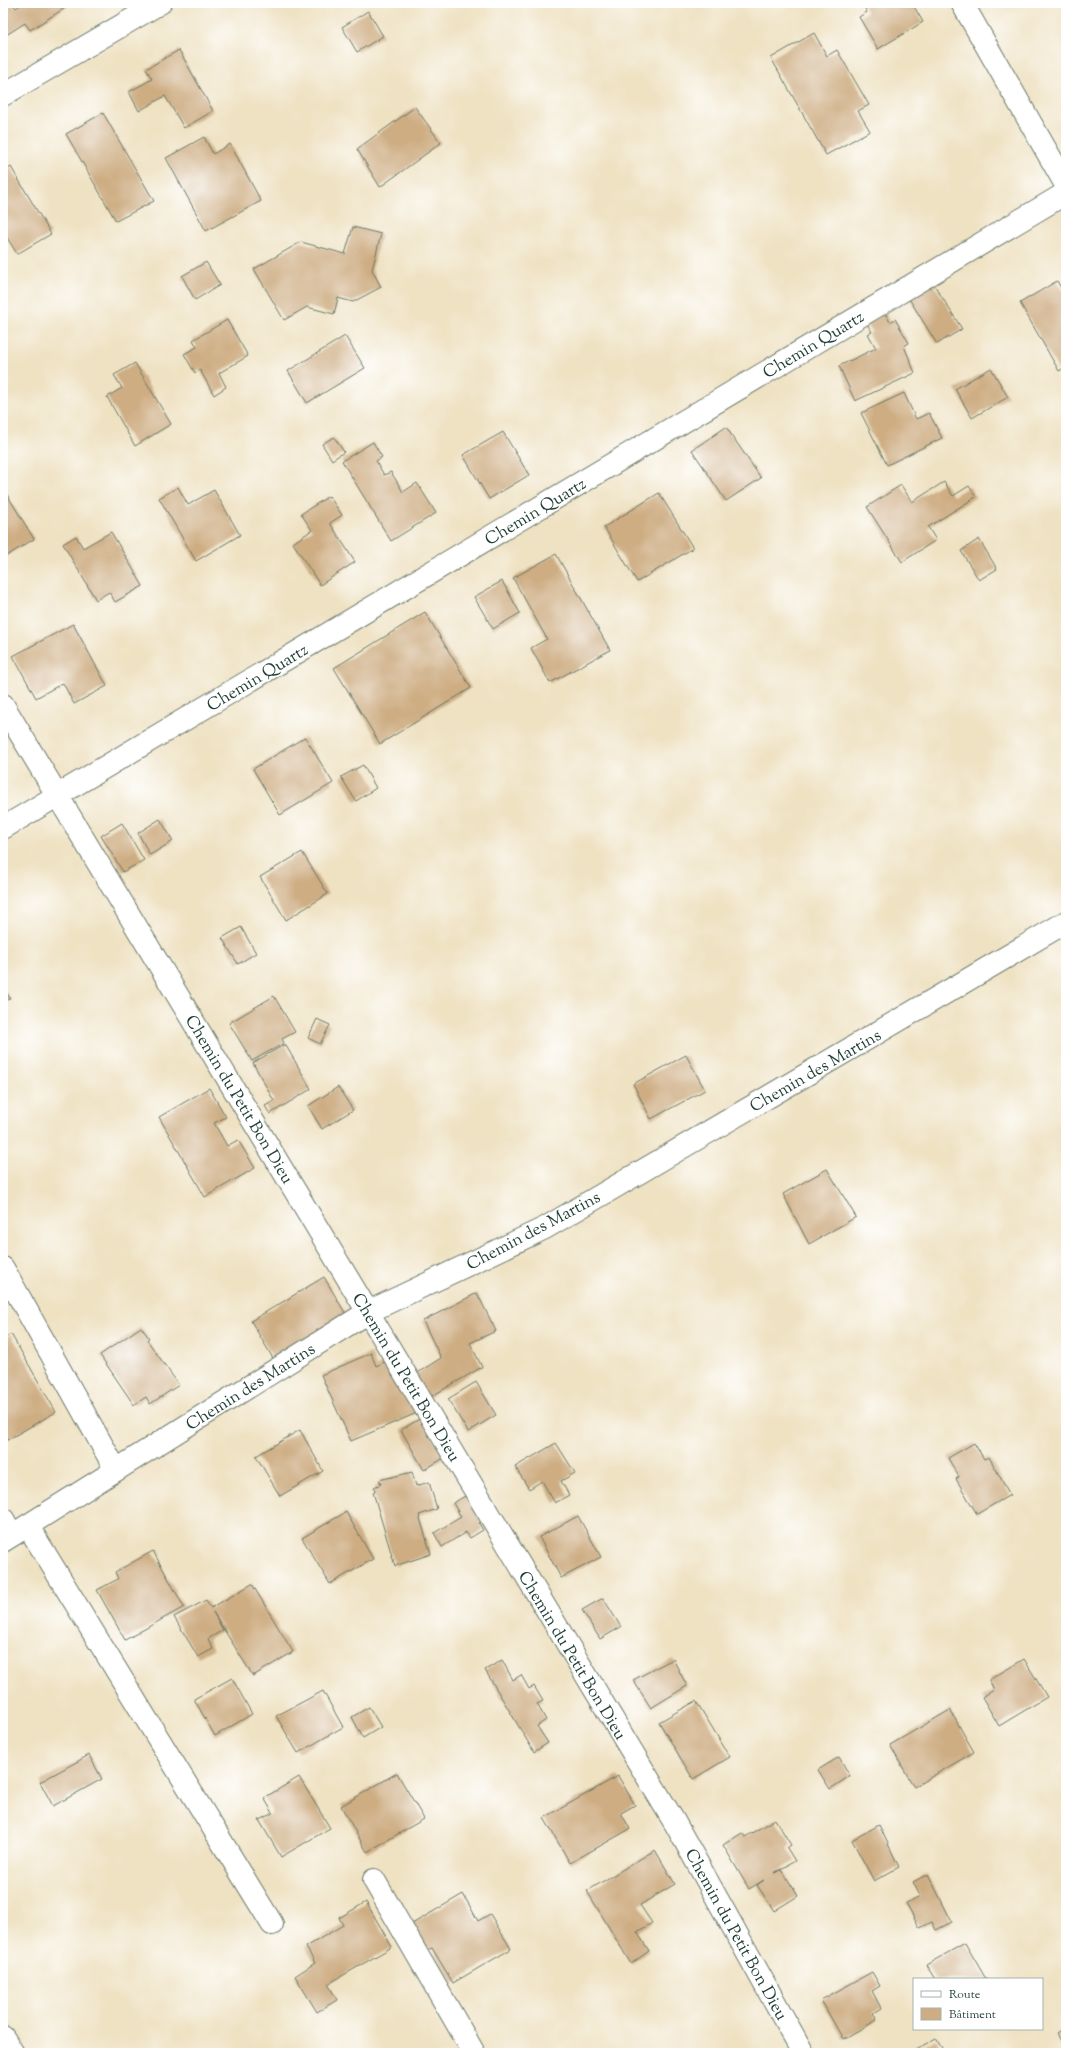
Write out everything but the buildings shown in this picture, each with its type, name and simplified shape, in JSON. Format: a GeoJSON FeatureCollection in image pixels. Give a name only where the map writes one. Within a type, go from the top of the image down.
{"type":"FeatureCollection","features":[{"type":"Feature","properties":{"kind":"street"},"geometry":{"type":"LineString","coordinates":[[3,95],[160,3]]}},
{"type":"Feature","properties":{"kind":"street"},"geometry":{"type":"LineString","coordinates":[[962,3],[1066,185]]}},
{"type":"Feature","properties":{"kind":"street","name":"Chemin Quartz"},"geometry":{"type":"LineString","coordinates":[[3,828],[1066,193]]}},
{"type":"Feature","properties":{"kind":"street","name":"Chemin du Petit Bon Dieu"},"geometry":{"type":"LineString","coordinates":[[3,705],[675,1824],[803,2053]]}},
{"type":"Feature","properties":{"kind":"street","name":"Chemin des Martins"},"geometry":{"type":"LineString","coordinates":[[12,1530],[116,1470],[368,1312],[545,1228],[1066,922]]}},
{"type":"Feature","properties":{"kind":"street"},"geometry":{"type":"LineString","coordinates":[[3,1268],[116,1470]]}},
{"type":"Feature","properties":{"kind":"street"},"geometry":{"type":"LineString","coordinates":[[12,1530],[191,1794],[272,1924]]}},
{"type":"Feature","properties":{"kind":"street"},"geometry":{"type":"LineString","coordinates":[[374,1880],[474,2053]]}},
{"type":"Feature","properties":{"kind":"street"},"geometry":{"type":"LineString","coordinates":[[3,2037],[13,2053]]}}]}
